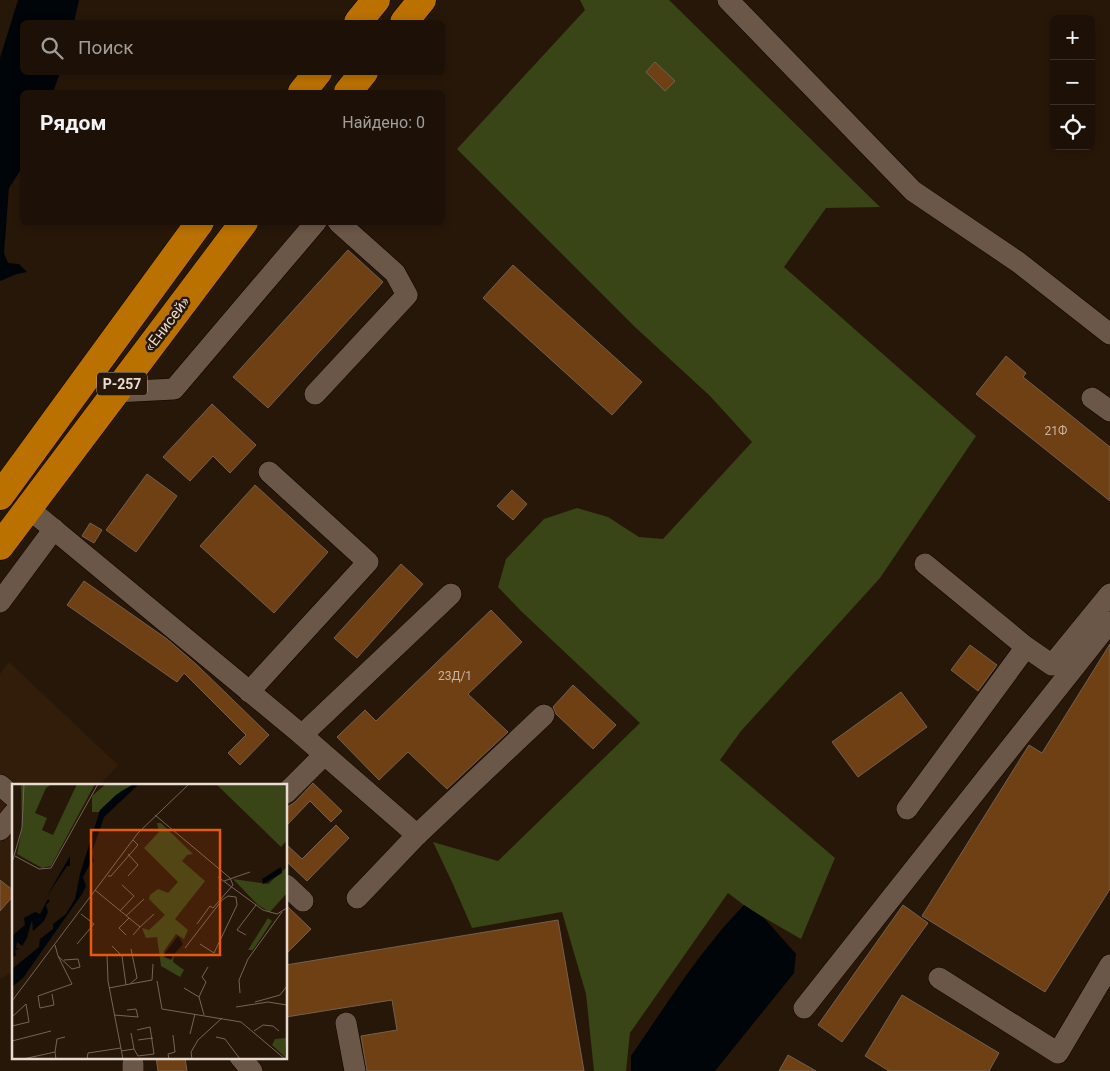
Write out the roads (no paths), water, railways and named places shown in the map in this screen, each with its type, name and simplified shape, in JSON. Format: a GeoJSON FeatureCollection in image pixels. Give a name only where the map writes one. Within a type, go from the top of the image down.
{"type":"FeatureCollection","features":[{"type":"Feature","properties":{"kind":"highway"},"geometry":{"type":"LineString","coordinates":[[360,20],[376,0]]}},
{"type":"Feature","properties":{"kind":"highway"},"geometry":{"type":"LineString","coordinates":[[406,20],[422,0]]}},
{"type":"Feature","properties":{"kind":"highway"},"geometry":{"type":"LineString","coordinates":[[304,90],[316,75]]}},
{"type":"Feature","properties":{"kind":"highway","name":"Р-257"},"geometry":{"type":"LineString","coordinates":[[0,496],[198,225]]}},
{"type":"Feature","properties":{"kind":"highway","name":"«Енисей»"},"geometry":{"type":"LineString","coordinates":[[0,546],[242,225]]}},
{"type":"Feature","properties":{"kind":"lane"},"geometry":{"type":"LineString","coordinates":[[728,0],[913,191],[1018,262],[1110,334]]}},
{"type":"Feature","properties":{"kind":"lane"},"geometry":{"type":"LineString","coordinates":[[116,392],[174,389],[313,225]]}},
{"type":"Feature","properties":{"kind":"lane"},"geometry":{"type":"LineString","coordinates":[[315,394],[407,295],[395,273],[341,225]]}},
{"type":"Feature","properties":{"kind":"lane"},"geometry":{"type":"LineString","coordinates":[[1092,398],[1110,411]]}},
{"type":"Feature","properties":{"kind":"lane"},"geometry":{"type":"LineString","coordinates":[[249,692],[368,562],[269,472]]}},
{"type":"Feature","properties":{"kind":"lane"},"geometry":{"type":"LineString","coordinates":[[28,508],[302,735],[416,835]]}},
{"type":"Feature","properties":{"kind":"lane"},"geometry":{"type":"LineString","coordinates":[[0,602],[54,529]]}},
{"type":"Feature","properties":{"kind":"lane"},"geometry":{"type":"LineString","coordinates":[[925,564],[1026,647],[1052,665],[1110,594]]}},
{"type":"Feature","properties":{"kind":"lane"},"geometry":{"type":"LineString","coordinates":[[302,735],[451,594]]}},
{"type":"Feature","properties":{"kind":"lane"},"geometry":{"type":"LineString","coordinates":[[804,1008],[1110,622]]}},
{"type":"Feature","properties":{"kind":"lane"},"geometry":{"type":"LineString","coordinates":[[907,809],[1026,647]]}},
{"type":"Feature","properties":{"kind":"lane"},"geometry":{"type":"LineString","coordinates":[[357,898],[416,835],[544,715]]}},
{"type":"Feature","properties":{"kind":"lane"},"geometry":{"type":"LineString","coordinates":[[288,791],[324,755]]}},
{"type":"Feature","properties":{"kind":"lane"},"geometry":{"type":"LineString","coordinates":[[0,785],[12,795]]}},
{"type":"Feature","properties":{"kind":"lane"},"geometry":{"type":"LineString","coordinates":[[0,830],[12,815]]}},
{"type":"Feature","properties":{"kind":"lane"},"geometry":{"type":"LineString","coordinates":[[288,886],[303,901]]}},
{"type":"Feature","properties":{"kind":"lane"},"geometry":{"type":"LineString","coordinates":[[939,978],[1058,1054],[1110,965]]}},
{"type":"Feature","properties":{"kind":"lane"},"geometry":{"type":"LineString","coordinates":[[346,1024],[355,1071]]}},
{"type":"Feature","properties":{"kind":"lane"},"geometry":{"type":"LineString","coordinates":[[241,1058],[252,1071]]}}]}
